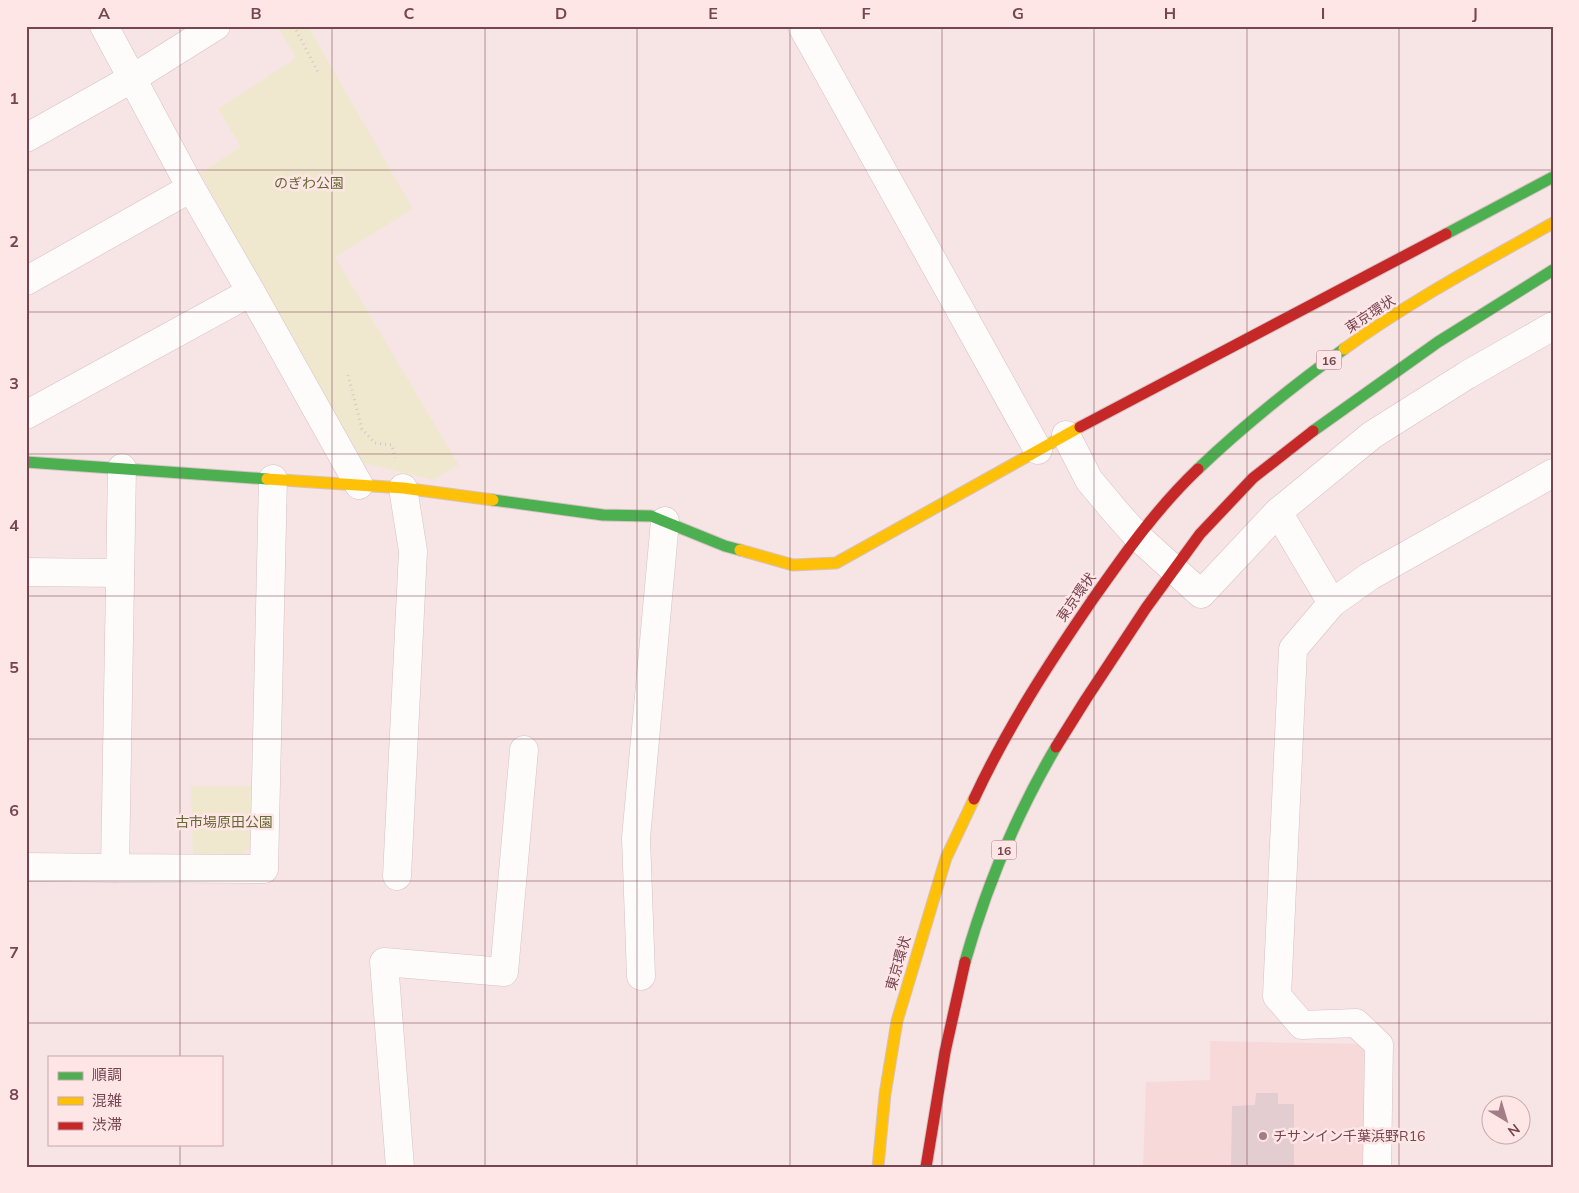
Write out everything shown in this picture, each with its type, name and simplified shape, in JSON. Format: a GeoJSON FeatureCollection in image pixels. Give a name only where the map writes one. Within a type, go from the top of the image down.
{"type":"FeatureCollection","features":[{"type":"Feature","properties":{"kind":"main road"},"geometry":{"type":"LineString","coordinates":[[26,462],[403,488],[603,515],[652,516],[726,546],[793,565],[836,563],[1038,450],[1553,177]]}},
{"type":"Feature","properties":{"kind":"main road","name":"東京環状"},"geometry":{"type":"LineString","coordinates":[[878,1167],[885,1094],[897,1021],[946,858],[994,756],[1050,661],[1137,536],[1184,482],[1232,436],[1307,376],[1368,332],[1400,312],[1553,223]]}},
{"type":"Feature","properties":{"kind":"main road","name":"16"},"geometry":{"type":"LineString","coordinates":[[926,1167],[946,1039],[966,958],[997,866],[1034,785],[1094,685],[1171,569],[1232,498],[1292,447],[1424,350],[1553,270]]}},
{"type":"Feature","properties":{"kind":"street"},"geometry":{"type":"LineString","coordinates":[[104,26],[191,188],[359,485]]}},
{"type":"Feature","properties":{"kind":"street"},"geometry":{"type":"LineString","coordinates":[[26,138],[133,78],[216,26]]}},
{"type":"Feature","properties":{"kind":"street"},"geometry":{"type":"LineString","coordinates":[[802,26],[1038,450]]}},
{"type":"Feature","properties":{"kind":"street"},"geometry":{"type":"LineString","coordinates":[[26,282],[191,188]]}},
{"type":"Feature","properties":{"kind":"street"},"geometry":{"type":"LineString","coordinates":[[26,415],[251,292]]}},
{"type":"Feature","properties":{"kind":"street"},"geometry":{"type":"LineString","coordinates":[[1066,435],[1089,480],[1137,536],[1171,569],[1201,594],[1278,512],[1372,436],[1467,375],[1553,326]]}},
{"type":"Feature","properties":{"kind":"street"},"geometry":{"type":"LineString","coordinates":[[115,868],[122,468]]}},
{"type":"Feature","properties":{"kind":"street"},"geometry":{"type":"LineString","coordinates":[[1377,1167],[1379,1046],[1356,1023],[1302,1024],[1277,996],[1293,649],[1332,603],[1370,576],[1553,473]]}},
{"type":"Feature","properties":{"kind":"street"},"geometry":{"type":"LineString","coordinates":[[26,867],[264,869],[273,479]]}},
{"type":"Feature","properties":{"kind":"street"},"geometry":{"type":"LineString","coordinates":[[397,876],[413,551],[403,488]]}},
{"type":"Feature","properties":{"kind":"street"},"geometry":{"type":"LineString","coordinates":[[1278,512],[1332,603]]}},
{"type":"Feature","properties":{"kind":"street"},"geometry":{"type":"LineString","coordinates":[[641,976],[636,838],[665,521]]}},
{"type":"Feature","properties":{"kind":"street"},"geometry":{"type":"LineString","coordinates":[[26,572],[120,573]]}},
{"type":"Feature","properties":{"kind":"street"},"geometry":{"type":"LineString","coordinates":[[400,1167],[384,962],[504,972],[524,750]]}},
{"type":"Feature","properties":{"kind":"path"},"geometry":{"type":"LineString","coordinates":[[294,26],[318,72]]}},
{"type":"Feature","properties":{"kind":"path"},"geometry":{"type":"LineString","coordinates":[[348,375],[362,428],[375,443],[392,446],[403,488]]}},
{"type":"Feature","properties":{"kind":"shaded area"},"geometry":{"type":"Polygon","coordinates":[[[1210,1041],[1369,1044],[1368,1167],[1143,1167],[1146,1082],[1210,1080],[1210,1041]]]}},
{"type":"Feature","properties":{"kind":"green space","name":"のぎわ公園"},"geometry":{"type":"Polygon","coordinates":[[[277,26],[308,26],[413,209],[335,257],[459,465],[433,480],[360,462],[200,173],[241,147],[218,109],[296,58],[277,26]]]}},
{"type":"Feature","properties":{"kind":"green space","name":"古市場原田公園"},"geometry":{"type":"Polygon","coordinates":[[[191,786],[255,786],[255,843],[238,859],[193,860],[191,786]]]}},
{"type":"Feature","properties":{"kind":"building","name":"チサンイン千葉浜野R16"},"geometry":{"type":"Polygon","coordinates":[[[1256,1093],[1278,1093],[1278,1104],[1294,1104],[1294,1167],[1231,1167],[1232,1106],[1255,1105],[1256,1093]]]}},
{"type":"Feature","properties":{"kind":"traffic: fast"},"geometry":{"type":"LineString","coordinates":[[1446,234],[1553,177]]}},
{"type":"Feature","properties":{"kind":"traffic: fast"},"geometry":{"type":"LineString","coordinates":[[1313,431],[1438,342],[1553,270]]}},
{"type":"Feature","properties":{"kind":"traffic: fast"},"geometry":{"type":"LineString","coordinates":[[1198,469],[1269,406],[1344,349]]}},
{"type":"Feature","properties":{"kind":"traffic: fast"},"geometry":{"type":"LineString","coordinates":[[26,462],[267,479]]}},
{"type":"Feature","properties":{"kind":"traffic: fast"},"geometry":{"type":"LineString","coordinates":[[493,500],[603,515],[651,516],[725,546],[740,550]]}},
{"type":"Feature","properties":{"kind":"traffic: fast"},"geometry":{"type":"LineString","coordinates":[[965,962],[982,906],[1003,852],[1041,773],[1056,747]]}},
{"type":"Feature","properties":{"kind":"traffic: slow"},"geometry":{"type":"LineString","coordinates":[[1344,349],[1420,299],[1553,223]]}},
{"type":"Feature","properties":{"kind":"traffic: slow"},"geometry":{"type":"LineString","coordinates":[[740,550],[793,565],[836,563],[1080,427]]}},
{"type":"Feature","properties":{"kind":"traffic: slow"},"geometry":{"type":"LineString","coordinates":[[267,479],[403,488],[493,500]]}},
{"type":"Feature","properties":{"kind":"traffic: slow"},"geometry":{"type":"LineString","coordinates":[[878,1167],[885,1094],[897,1021],[946,858],[974,799]]}},
{"type":"Feature","properties":{"kind":"traffic: jam"},"geometry":{"type":"LineString","coordinates":[[1080,427],[1446,234]]}},
{"type":"Feature","properties":{"kind":"traffic: jam"},"geometry":{"type":"LineString","coordinates":[[1056,747],[1146,608],[1200,534],[1253,478],[1313,431]]}},
{"type":"Feature","properties":{"kind":"traffic: jam"},"geometry":{"type":"LineString","coordinates":[[974,799],[1015,721],[1077,623],[1142,531],[1198,469]]}},
{"type":"Feature","properties":{"kind":"traffic: jam"},"geometry":{"type":"LineString","coordinates":[[926,1167],[945,1052],[965,962]]}},
{"type":"Feature","properties":{"kind":"place","name":"チサンイン千葉浜野R16"},"geometry":{"type":"Point","coordinates":[1263,1136]}}]}
